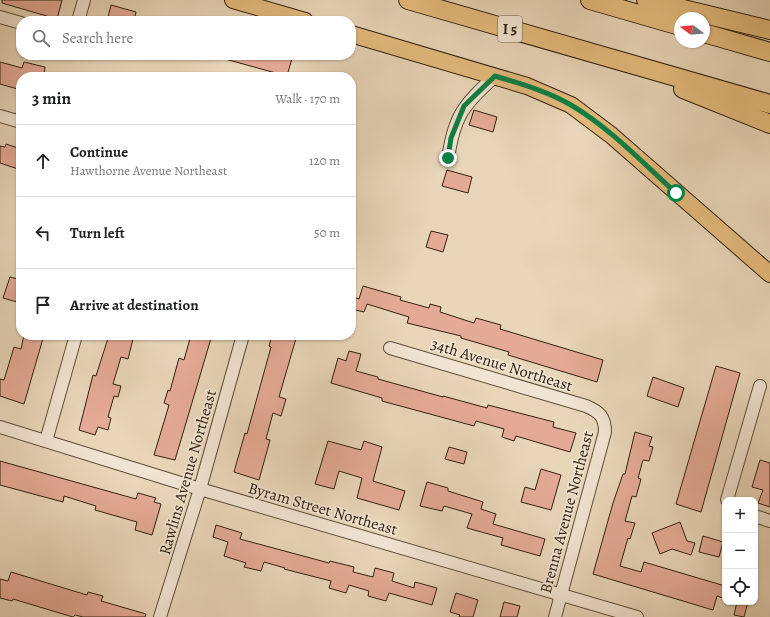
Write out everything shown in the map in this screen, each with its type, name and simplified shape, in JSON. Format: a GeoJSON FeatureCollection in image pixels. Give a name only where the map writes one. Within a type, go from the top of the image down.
{"type":"FeatureCollection","features":[{"type":"Feature","properties":{"kind":"highway","name":"I 5"},"geometry":{"type":"LineString","coordinates":[[408,0],[770,104]]}},
{"type":"Feature","properties":{"kind":"highway"},"geometry":{"type":"LineString","coordinates":[[590,0],[674,24]]}},
{"type":"Feature","properties":{"kind":"highway"},"geometry":{"type":"LineString","coordinates":[[646,0],[770,30]]}},
{"type":"Feature","properties":{"kind":"highway"},"geometry":{"type":"LineString","coordinates":[[710,35],[770,52]]}},
{"type":"Feature","properties":{"kind":"highway"},"geometry":{"type":"LineString","coordinates":[[612,59],[725,107],[770,124]]}},
{"type":"Feature","properties":{"kind":"main road"},"geometry":{"type":"LineString","coordinates":[[233,0],[288,16]]}},
{"type":"Feature","properties":{"kind":"main road"},"geometry":{"type":"LineString","coordinates":[[356,35],[540,90],[570,105],[588,116],[770,274]]}},
{"type":"Feature","properties":{"kind":"street"},"geometry":{"type":"LineString","coordinates":[[79,16],[84,0]]}},
{"type":"Feature","properties":{"kind":"street"},"geometry":{"type":"LineString","coordinates":[[0,17],[16,22]]}},
{"type":"Feature","properties":{"kind":"street"},"geometry":{"type":"LineString","coordinates":[[448,158],[451,138],[464,106],[495,76]]}},
{"type":"Feature","properties":{"kind":"street"},"geometry":{"type":"LineString","coordinates":[[0,116],[16,121]]}},
{"type":"Feature","properties":{"kind":"street"},"geometry":{"type":"LineString","coordinates":[[46,441],[75,340]]}},
{"type":"Feature","properties":{"kind":"street","name":"Rawlins Avenue Northeast"},"geometry":{"type":"LineString","coordinates":[[160,617],[200,488],[242,340]]}},
{"type":"Feature","properties":{"kind":"street","name":"34th Avenue Northeast"},"geometry":{"type":"LineString","coordinates":[[390,348],[586,406],[596,410],[602,416]]}},
{"type":"Feature","properties":{"kind":"street"},"geometry":{"type":"LineString","coordinates":[[728,497],[760,386]]}},
{"type":"Feature","properties":{"kind":"street","name":"Brenna Avenue Northeast"},"geometry":{"type":"LineString","coordinates":[[555,617],[606,432],[605,422],[602,416]]}},
{"type":"Feature","properties":{"kind":"street","name":"Byram Street Northeast"},"geometry":{"type":"LineString","coordinates":[[0,427],[200,488],[637,617]]}},
{"type":"Feature","properties":{"kind":"street"},"geometry":{"type":"LineString","coordinates":[[758,517],[770,521]]}},
{"type":"Feature","properties":{"kind":"building"},"geometry":{"type":"Polygon","coordinates":[[[2,0],[62,0],[58,16],[47,16],[2,3],[2,0]]]}},
{"type":"Feature","properties":{"kind":"building"},"geometry":{"type":"Polygon","coordinates":[[[111,5],[136,12],[135,16],[108,16],[111,5]]]}},
{"type":"Feature","properties":{"kind":"building"},"geometry":{"type":"Polygon","coordinates":[[[229,60],[292,60],[288,72],[272,72],[229,60]]]}},
{"type":"Feature","properties":{"kind":"building"},"geometry":{"type":"Polygon","coordinates":[[[0,62],[22,68],[24,62],[45,67],[44,72],[16,72],[16,89],[0,84],[0,62]]]}},
{"type":"Feature","properties":{"kind":"building"},"geometry":{"type":"Polygon","coordinates":[[[474,110],[497,117],[493,132],[469,125],[474,110]]]}},
{"type":"Feature","properties":{"kind":"building"},"geometry":{"type":"Polygon","coordinates":[[[6,144],[16,147],[16,168],[0,163],[0,146],[5,147],[6,144]]]}},
{"type":"Feature","properties":{"kind":"building"},"geometry":{"type":"Polygon","coordinates":[[[447,170],[472,177],[468,193],[442,186],[447,170]]]}},
{"type":"Feature","properties":{"kind":"building"},"geometry":{"type":"Polygon","coordinates":[[[431,231],[448,235],[443,252],[426,247],[431,231]]]}},
{"type":"Feature","properties":{"kind":"building"},"geometry":{"type":"Polygon","coordinates":[[[10,277],[16,279],[16,302],[3,298],[10,277]]]}},
{"type":"Feature","properties":{"kind":"building"},"geometry":{"type":"Polygon","coordinates":[[[363,286],[401,297],[400,300],[429,308],[430,304],[441,307],[440,312],[474,323],[476,318],[501,325],[500,329],[603,360],[597,382],[508,355],[509,352],[461,338],[461,336],[407,323],[409,317],[367,304],[364,312],[356,310],[356,298],[359,299],[363,286]]]}},
{"type":"Feature","properties":{"kind":"building"},"geometry":{"type":"Polygon","coordinates":[[[23,340],[43,340],[24,404],[0,396],[0,379],[4,380],[14,347],[21,349],[23,340]]]}},
{"type":"Feature","properties":{"kind":"building"},"geometry":{"type":"Polygon","coordinates":[[[107,340],[133,340],[128,359],[121,357],[113,384],[121,386],[118,397],[114,396],[108,417],[111,418],[108,430],[98,427],[95,435],[79,430],[93,375],[96,376],[107,340]]]}},
{"type":"Feature","properties":{"kind":"building"},"geometry":{"type":"Polygon","coordinates":[[[190,340],[211,340],[175,460],[154,455],[169,405],[164,403],[168,390],[170,391],[179,358],[184,360],[190,340]]]}},
{"type":"Feature","properties":{"kind":"building"},"geometry":{"type":"Polygon","coordinates":[[[271,340],[296,340],[279,397],[286,399],[281,416],[273,413],[266,439],[270,440],[259,480],[234,472],[245,433],[247,434],[271,347],[269,346],[271,340]]]}},
{"type":"Feature","properties":{"kind":"building"},"geometry":{"type":"Polygon","coordinates":[[[349,351],[361,354],[356,371],[378,377],[378,379],[487,408],[488,405],[554,422],[553,427],[576,433],[570,452],[516,436],[514,441],[502,437],[504,429],[476,421],[474,426],[382,401],[382,398],[331,383],[338,358],[346,361],[349,351]]]}},
{"type":"Feature","properties":{"kind":"building"},"geometry":{"type":"Polygon","coordinates":[[[716,366],[740,373],[701,512],[676,504],[716,366]]]}},
{"type":"Feature","properties":{"kind":"building"},"geometry":{"type":"Polygon","coordinates":[[[653,377],[684,388],[678,407],[647,396],[653,377]]]}},
{"type":"Feature","properties":{"kind":"building"},"geometry":{"type":"Polygon","coordinates":[[[635,432],[652,437],[649,446],[653,447],[649,461],[643,460],[638,478],[641,479],[636,497],[632,496],[625,521],[635,523],[630,539],[628,538],[620,566],[641,572],[644,562],[722,585],[722,598],[717,596],[713,610],[593,574],[613,503],[623,474],[625,474],[635,432]]]}},
{"type":"Feature","properties":{"kind":"building"},"geometry":{"type":"Polygon","coordinates":[[[328,441],[361,450],[364,441],[382,447],[373,481],[405,491],[399,510],[357,498],[362,478],[339,471],[334,489],[315,484],[328,441]]]}},
{"type":"Feature","properties":{"kind":"building"},"geometry":{"type":"Polygon","coordinates":[[[449,447],[467,452],[464,464],[445,459],[449,447]]]}},
{"type":"Feature","properties":{"kind":"building"},"geometry":{"type":"Polygon","coordinates":[[[760,460],[770,463],[770,507],[758,503],[763,490],[752,487],[760,460]]]}},
{"type":"Feature","properties":{"kind":"building"},"geometry":{"type":"Polygon","coordinates":[[[0,461],[136,499],[138,493],[156,498],[154,502],[161,504],[152,535],[135,530],[137,522],[95,510],[96,506],[64,496],[63,502],[0,485],[0,461]]]}},
{"type":"Feature","properties":{"kind":"building"},"geometry":{"type":"Polygon","coordinates":[[[541,469],[561,475],[551,510],[521,502],[525,487],[535,490],[541,469]]]}},
{"type":"Feature","properties":{"kind":"building"},"geometry":{"type":"Polygon","coordinates":[[[427,482],[448,488],[448,491],[483,502],[481,509],[496,514],[493,524],[545,539],[540,556],[501,545],[503,538],[467,528],[472,514],[444,506],[442,511],[420,506],[427,482]]]}},
{"type":"Feature","properties":{"kind":"building"},"geometry":{"type":"Polygon","coordinates":[[[680,522],[687,541],[695,543],[691,555],[672,549],[660,554],[652,533],[680,522]]]}},
{"type":"Feature","properties":{"kind":"building"},"geometry":{"type":"Polygon","coordinates":[[[216,525],[242,533],[240,539],[329,563],[330,561],[354,567],[353,572],[373,577],[375,568],[394,573],[392,581],[414,588],[415,582],[437,588],[432,605],[389,593],[386,601],[368,596],[369,591],[349,585],[346,593],[329,588],[331,581],[284,569],[285,568],[264,562],[261,571],[244,567],[246,563],[224,556],[228,542],[213,537],[216,525]]]}},
{"type":"Feature","properties":{"kind":"building"},"geometry":{"type":"Polygon","coordinates":[[[703,536],[722,542],[719,557],[699,552],[703,536]]]}},
{"type":"Feature","properties":{"kind":"building"},"geometry":{"type":"Polygon","coordinates":[[[11,572],[87,595],[88,592],[103,596],[101,601],[146,614],[145,617],[83,617],[75,615],[73,617],[13,599],[12,601],[0,598],[0,579],[8,581],[11,572]]]}},
{"type":"Feature","properties":{"kind":"building"},"geometry":{"type":"Polygon","coordinates":[[[456,593],[478,600],[473,617],[459,617],[460,615],[450,612],[456,593]]]}},
{"type":"Feature","properties":{"kind":"building"},"geometry":{"type":"Polygon","coordinates":[[[504,602],[520,606],[517,617],[500,617],[504,602]]]}},
{"type":"Feature","properties":{"kind":"building"},"geometry":{"type":"Polygon","coordinates":[[[736,605],[747,605],[744,617],[734,615],[736,605]]]}},
{"type":"Feature","properties":{"kind":"route"},"geometry":{"type":"LineString","coordinates":[[448,158],[451,138],[464,106],[495,76],[540,90],[588,116],[612,135],[676,193]]}}]}
